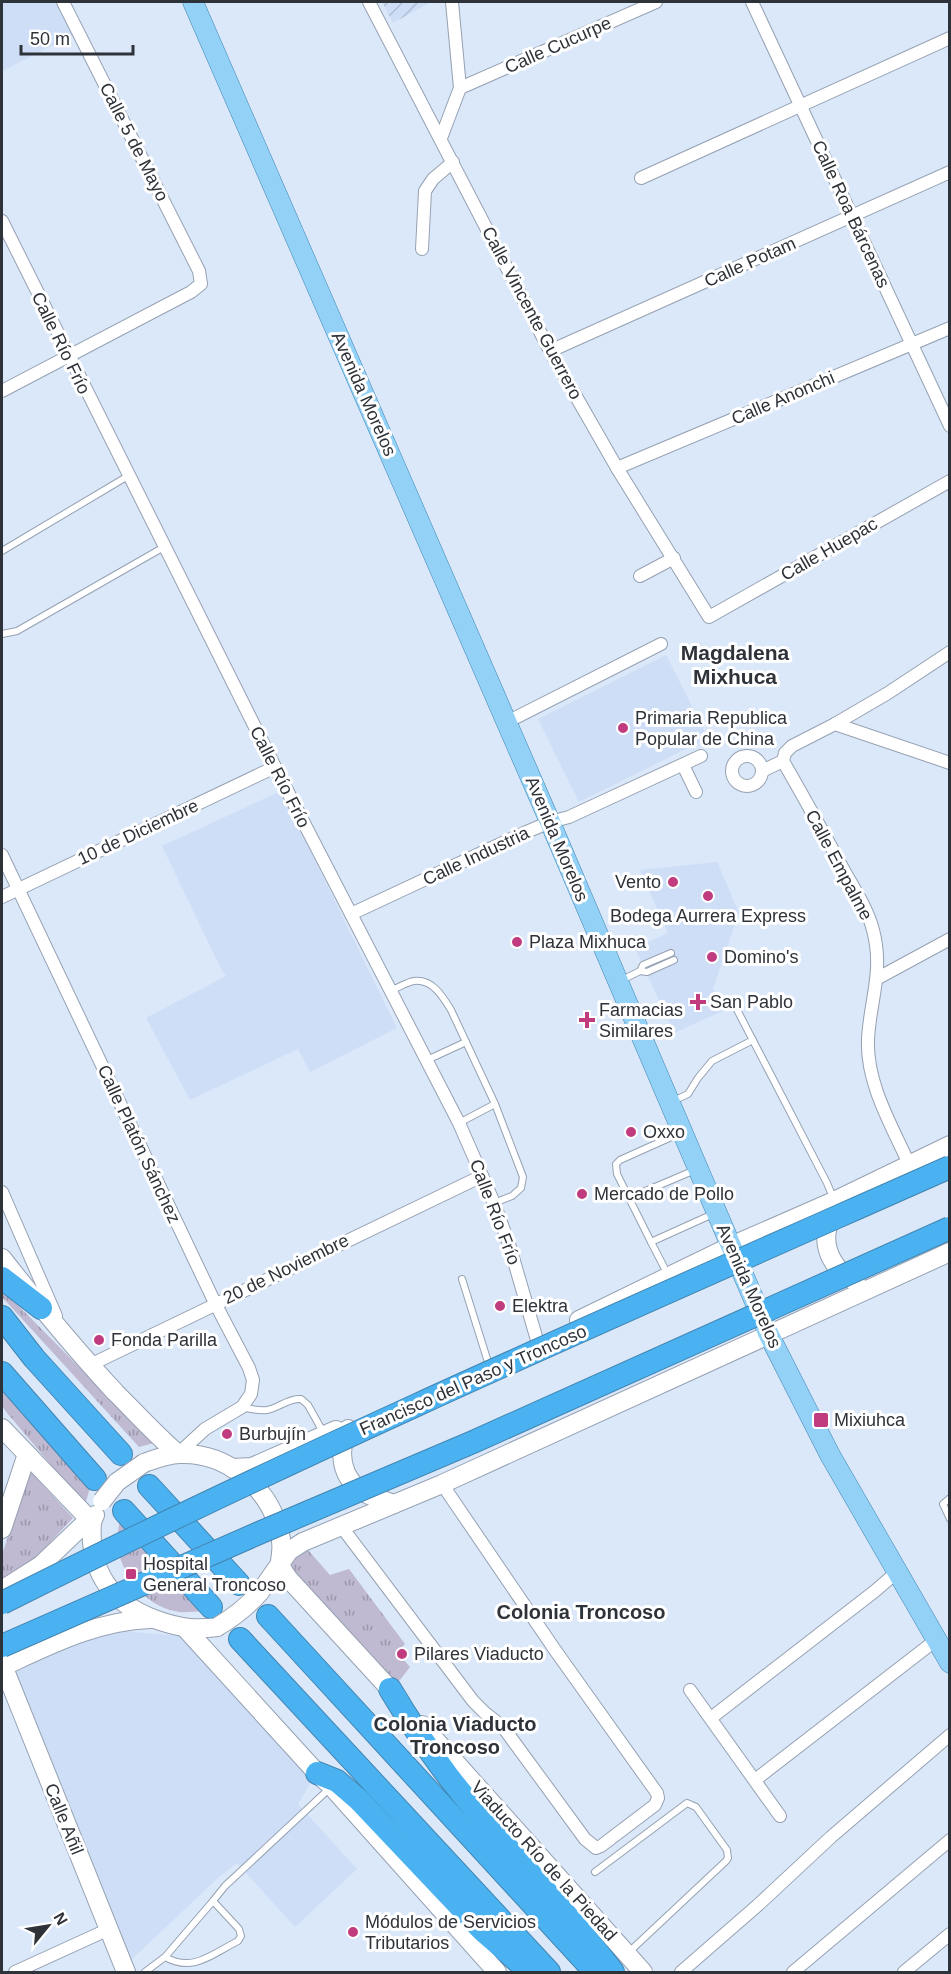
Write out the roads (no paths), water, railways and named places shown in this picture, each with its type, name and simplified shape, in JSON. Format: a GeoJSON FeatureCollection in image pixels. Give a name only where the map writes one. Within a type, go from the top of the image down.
{"type":"FeatureCollection","features":[{"type":"Feature","properties":{"kind":"highway","name":"Francisco del Paso y Troncoso"},"geometry":{"type":"LineString","coordinates":[[2,1603],[101,1553],[330,1445],[950,1167]]}},
{"type":"Feature","properties":{"kind":"highway"},"geometry":{"type":"LineString","coordinates":[[2,1660],[259,1533],[473,1442],[950,1228]]}},
{"type":"Feature","properties":{"kind":"highway"},"geometry":{"type":"LineString","coordinates":[[2,1278],[41,1308]]}},
{"type":"Feature","properties":{"kind":"highway"},"geometry":{"type":"LineString","coordinates":[[2,1317],[34,1358],[121,1454]]}},
{"type":"Feature","properties":{"kind":"highway"},"geometry":{"type":"LineString","coordinates":[[2,1373],[95,1479]]}},
{"type":"Feature","properties":{"kind":"highway"},"geometry":{"type":"LineString","coordinates":[[149,1486],[249,1588]]}},
{"type":"Feature","properties":{"kind":"highway"},"geometry":{"type":"LineString","coordinates":[[124,1511],[214,1617]]}},
{"type":"Feature","properties":{"kind":"highway","name":"Viaducto Río de la Piedad"},"geometry":{"type":"LineString","coordinates":[[268,1616],[595,1972]]}},
{"type":"Feature","properties":{"kind":"highway"},"geometry":{"type":"LineString","coordinates":[[240,1639],[549,1972]]}},
{"type":"Feature","properties":{"kind":"highway"},"geometry":{"type":"LineString","coordinates":[[390,1689],[417,1734],[449,1778],[613,1972]]}},
{"type":"Feature","properties":{"kind":"highway"},"geometry":{"type":"LineString","coordinates":[[328,1780],[359,1800],[482,1930],[530,1972]]}},
{"type":"Feature","properties":{"kind":"main road","name":"Avenida Morelos"},"geometry":{"type":"LineString","coordinates":[[193,2],[550,822],[769,1335],[830,1455],[950,1663]]}},
{"type":"Feature","properties":{"kind":"main road","name":"Francisco del Paso y Troncoso"},"geometry":{"type":"LineString","coordinates":[[232,1468],[252,1467],[325,1436],[537,1340],[731,1246],[834,1201],[950,1146]]}},
{"type":"Feature","properties":{"kind":"main road"},"geometry":{"type":"LineString","coordinates":[[834,1201],[826,1242],[831,1260],[842,1274],[850,1279],[866,1285],[875,1285]]}},
{"type":"Feature","properties":{"kind":"main road"},"geometry":{"type":"LineString","coordinates":[[280,1562],[280,1532],[272,1509],[256,1487],[232,1468],[196,1454],[178,1454],[144,1463],[125,1474],[102,1501],[92,1522],[94,1555],[101,1575],[109,1588],[130,1609],[160,1621],[201,1630],[214,1617],[232,1619],[247,1607],[249,1588],[280,1562],[295,1546],[442,1484],[950,1252]]}},
{"type":"Feature","properties":{"kind":"main road"},"geometry":{"type":"LineString","coordinates":[[2,1258],[90,1365],[157,1436],[178,1454]]}},
{"type":"Feature","properties":{"kind":"main road"},"geometry":{"type":"LineString","coordinates":[[352,1423],[342,1447],[346,1473],[357,1488],[394,1504]]}},
{"type":"Feature","properties":{"kind":"main road"},"geometry":{"type":"LineString","coordinates":[[2,1428],[92,1522]]}},
{"type":"Feature","properties":{"kind":"main road"},"geometry":{"type":"LineString","coordinates":[[2,1529],[27,1454]]}},
{"type":"Feature","properties":{"kind":"main road"},"geometry":{"type":"LineString","coordinates":[[2,1590],[42,1565],[83,1525],[92,1522]]}},
{"type":"Feature","properties":{"kind":"main road","name":"Viaducto Río de la Piedad"},"geometry":{"type":"LineString","coordinates":[[280,1562],[293,1585],[390,1689],[643,1972]]}},
{"type":"Feature","properties":{"kind":"main road"},"geometry":{"type":"LineString","coordinates":[[2,1660],[88,1629],[120,1622],[160,1621]]}},
{"type":"Feature","properties":{"kind":"main road"},"geometry":{"type":"LineString","coordinates":[[185,1628],[328,1780],[497,1972]]}},
{"type":"Feature","properties":{"kind":"main road","name":"Calle Añil"},"geometry":{"type":"LineString","coordinates":[[2,1660],[126,1972]]}},
{"type":"Feature","properties":{"kind":"street","name":"Calle 5 de Mayo"},"geometry":{"type":"LineString","coordinates":[[63,2],[199,271],[201,284],[191,292],[68,357]]}},
{"type":"Feature","properties":{"kind":"street","name":"Calle Vincente Guerrero"},"geometry":{"type":"LineString","coordinates":[[369,2],[550,351],[617,468],[709,617]]}},
{"type":"Feature","properties":{"kind":"street"},"geometry":{"type":"LineString","coordinates":[[441,138],[460,88],[452,2]]}},
{"type":"Feature","properties":{"kind":"street","name":"Calle Cucurpe"},"geometry":{"type":"LineString","coordinates":[[460,88],[656,2]]}},
{"type":"Feature","properties":{"kind":"street","name":"Calle Roa Bárcenas"},"geometry":{"type":"LineString","coordinates":[[752,2],[950,426]]}},
{"type":"Feature","properties":{"kind":"street"},"geometry":{"type":"LineString","coordinates":[[641,178],[950,38]]}},
{"type":"Feature","properties":{"kind":"street"},"geometry":{"type":"LineString","coordinates":[[422,249],[425,191],[433,179],[453,162]]}},
{"type":"Feature","properties":{"kind":"street","name":"Calle Potam"},"geometry":{"type":"LineString","coordinates":[[550,351],[950,172]]}},
{"type":"Feature","properties":{"kind":"street","name":"Calle Río Frío"},"geometry":{"type":"LineString","coordinates":[[2,221],[275,767],[459,1123],[509,1244],[537,1340]]}},
{"type":"Feature","properties":{"kind":"street","name":"Calle Anonchi"},"geometry":{"type":"LineString","coordinates":[[617,468],[950,328]]}},
{"type":"Feature","properties":{"kind":"street"},"geometry":{"type":"LineString","coordinates":[[2,391],[68,357]]}},
{"type":"Feature","properties":{"kind":"street","name":"Calle Huepac"},"geometry":{"type":"LineString","coordinates":[[709,617],[950,481]]}},
{"type":"Feature","properties":{"kind":"street"},"geometry":{"type":"LineString","coordinates":[[640,576],[674,558]]}},
{"type":"Feature","properties":{"kind":"street"},"geometry":{"type":"LineString","coordinates":[[507,723],[661,644]]}},
{"type":"Feature","properties":{"kind":"street"},"geometry":{"type":"LineString","coordinates":[[762,771],[783,761],[792,746],[888,693],[950,652]]}},
{"type":"Feature","properties":{"kind":"street"},"geometry":{"type":"LineString","coordinates":[[835,724],[950,763]]}},
{"type":"Feature","properties":{"kind":"street","name":"Calle Industria"},"geometry":{"type":"LineString","coordinates":[[351,914],[550,822],[569,818],[701,756]]}},
{"type":"Feature","properties":{"kind":"street","name":"Calle Empalme"},"geometry":{"type":"LineString","coordinates":[[783,761],[861,899],[873,929],[877,950],[878,978],[868,1040],[870,1070],[880,1100],[909,1164]]}},
{"type":"Feature","properties":{"kind":"street"},"geometry":{"type":"LineString","coordinates":[[683,765],[696,792]]}},
{"type":"Feature","properties":{"kind":"street","name":"10 de Diciembre"},"geometry":{"type":"LineString","coordinates":[[2,897],[275,767]]}},
{"type":"Feature","properties":{"kind":"street","name":"Calle Platón Sánchez"},"geometry":{"type":"LineString","coordinates":[[2,855],[214,1303],[249,1368],[253,1380],[251,1394],[242,1407]]}},
{"type":"Feature","properties":{"kind":"street"},"geometry":{"type":"LineString","coordinates":[[878,978],[950,939]]}},
{"type":"Feature","properties":{"kind":"street","name":"20 de Noviembre"},"geometry":{"type":"LineString","coordinates":[[90,1365],[214,1303],[482,1176]]}},
{"type":"Feature","properties":{"kind":"street"},"geometry":{"type":"LineString","coordinates":[[2,1192],[63,1334]]}},
{"type":"Feature","properties":{"kind":"street"},"geometry":{"type":"LineString","coordinates":[[178,1454],[205,1429],[242,1407]]}},
{"type":"Feature","properties":{"kind":"street"},"geometry":{"type":"LineString","coordinates":[[341,1526],[473,1701],[484,1713],[503,1727],[585,1839],[596,1848],[601,1846],[655,1805],[658,1798],[657,1793],[555,1650],[442,1484]]}},
{"type":"Feature","properties":{"kind":"street"},"geometry":{"type":"LineString","coordinates":[[711,1718],[876,1591],[897,1572]]}},
{"type":"Feature","properties":{"kind":"street"},"geometry":{"type":"LineString","coordinates":[[755,1780],[936,1640]]}},
{"type":"Feature","properties":{"kind":"street"},"geometry":{"type":"LineString","coordinates":[[690,1690],[780,1816]]}},
{"type":"Feature","properties":{"kind":"street"},"geometry":{"type":"LineString","coordinates":[[681,1972],[831,1837],[950,1736]]}},
{"type":"Feature","properties":{"kind":"street"},"geometry":{"type":"LineString","coordinates":[[793,1972],[950,1840]]}},
{"type":"Feature","properties":{"kind":"street"},"geometry":{"type":"LineString","coordinates":[[15,1972],[108,1930]]}},
{"type":"Feature","properties":{"kind":"street"},"geometry":{"type":"LineString","coordinates":[[904,1972],[950,1934]]}},
{"type":"Feature","properties":{"kind":"lane"},"geometry":{"type":"LineString","coordinates":[[2,550],[128,476]]}},
{"type":"Feature","properties":{"kind":"lane"},"geometry":{"type":"LineString","coordinates":[[2,634],[18,631],[164,547]]}},
{"type":"Feature","properties":{"kind":"lane"},"geometry":{"type":"LineString","coordinates":[[618,981],[640,972],[647,972],[673,956]]}},
{"type":"Feature","properties":{"kind":"lane"},"geometry":{"type":"LineString","coordinates":[[391,990],[415,981],[433,986],[443,996],[451,1010],[495,1104],[523,1177],[521,1188],[512,1196],[494,1203]]}},
{"type":"Feature","properties":{"kind":"lane"},"geometry":{"type":"LineString","coordinates":[[732,1000],[827,1183],[834,1201]]}},
{"type":"Feature","properties":{"kind":"lane"},"geometry":{"type":"LineString","coordinates":[[670,1102],[688,1094],[712,1061],[753,1040]]}},
{"type":"Feature","properties":{"kind":"lane"},"geometry":{"type":"LineString","coordinates":[[428,1060],[466,1042]]}},
{"type":"Feature","properties":{"kind":"lane"},"geometry":{"type":"LineString","coordinates":[[459,1123],[495,1104]]}},
{"type":"Feature","properties":{"kind":"lane"},"geometry":{"type":"LineString","coordinates":[[669,1277],[617,1174],[616,1164],[620,1160],[682,1132]]}},
{"type":"Feature","properties":{"kind":"lane"},"geometry":{"type":"LineString","coordinates":[[629,1198],[698,1169]]}},
{"type":"Feature","properties":{"kind":"lane"},"geometry":{"type":"LineString","coordinates":[[651,1242],[717,1212]]}},
{"type":"Feature","properties":{"kind":"lane"},"geometry":{"type":"LineString","coordinates":[[462,1279],[488,1362]]}},
{"type":"Feature","properties":{"kind":"lane"},"geometry":{"type":"LineString","coordinates":[[242,1407],[269,1410],[290,1400],[301,1399],[308,1405],[325,1436]]}},
{"type":"Feature","properties":{"kind":"lane"},"geometry":{"type":"LineString","coordinates":[[950,1498],[944,1504],[950,1519]]}},
{"type":"Feature","properties":{"kind":"lane"},"geometry":{"type":"LineString","coordinates":[[145,1972],[165,1957],[225,1886],[328,1780]]}},
{"type":"Feature","properties":{"kind":"lane"},"geometry":{"type":"LineString","coordinates":[[595,1872],[687,1803],[696,1807],[727,1850],[726,1861],[627,1954]]}},
{"type":"Feature","properties":{"kind":"lane"},"geometry":{"type":"LineString","coordinates":[[165,1957],[182,1964],[193,1964],[238,1941],[241,1936],[239,1929],[213,1901]]}},
{"type":"Feature","properties":{"kind":"place","name":"Primaria Republica Popular de China"},"geometry":{"type":"Point","coordinates":[623,728]}},
{"type":"Feature","properties":{"kind":"place","name":"Vento"},"geometry":{"type":"Point","coordinates":[673,882]}},
{"type":"Feature","properties":{"kind":"place","name":"Bodega Aurrera Express"},"geometry":{"type":"Point","coordinates":[708,896]}},
{"type":"Feature","properties":{"kind":"place","name":"Plaza Mixhuca"},"geometry":{"type":"Point","coordinates":[517,942]}},
{"type":"Feature","properties":{"kind":"place","name":"Domino's"},"geometry":{"type":"Point","coordinates":[712,957]}},
{"type":"Feature","properties":{"kind":"place","name":"San Pablo"},"geometry":{"type":"Point","coordinates":[698,1002]}},
{"type":"Feature","properties":{"kind":"place","name":"Farmacias Similares"},"geometry":{"type":"Point","coordinates":[587,1020]}},
{"type":"Feature","properties":{"kind":"place","name":"Oxxo"},"geometry":{"type":"Point","coordinates":[631,1132]}},
{"type":"Feature","properties":{"kind":"place","name":"Mercado de Pollo"},"geometry":{"type":"Point","coordinates":[582,1194]}},
{"type":"Feature","properties":{"kind":"place","name":"Elektra"},"geometry":{"type":"Point","coordinates":[500,1306]}},
{"type":"Feature","properties":{"kind":"place","name":"Fonda Parilla"},"geometry":{"type":"Point","coordinates":[99,1340]}},
{"type":"Feature","properties":{"kind":"place","name":"Mixiuhca"},"geometry":{"type":"Point","coordinates":[821,1420]}},
{"type":"Feature","properties":{"kind":"place","name":"Burbujín"},"geometry":{"type":"Point","coordinates":[227,1434]}},
{"type":"Feature","properties":{"kind":"place","name":"Hospital General Troncoso"},"geometry":{"type":"Point","coordinates":[131,1574]}},
{"type":"Feature","properties":{"kind":"place","name":"Pilares Viaducto"},"geometry":{"type":"Point","coordinates":[402,1654]}},
{"type":"Feature","properties":{"kind":"place","name":"Módulos de Servicios Tributarios"},"geometry":{"type":"Point","coordinates":[353,1932]}},
{"type":"Feature","properties":{"kind":"district","name":"Magdalena Mixhuca"},"geometry":{"type":"Point","coordinates":[735,665]}},
{"type":"Feature","properties":{"kind":"district","name":"Colonia Troncoso"},"geometry":{"type":"Point","coordinates":[581,1612]}},
{"type":"Feature","properties":{"kind":"district","name":"Colonia Viaducto Troncoso"},"geometry":{"type":"Point","coordinates":[455,1736]}}]}
